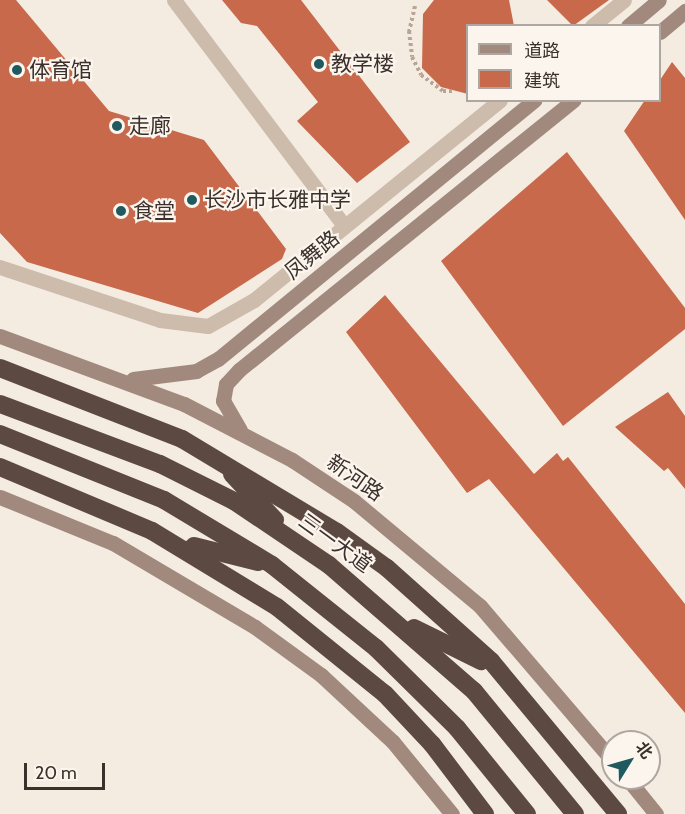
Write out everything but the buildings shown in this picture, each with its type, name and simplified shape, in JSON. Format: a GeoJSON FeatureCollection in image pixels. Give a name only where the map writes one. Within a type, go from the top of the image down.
{"type":"FeatureCollection","features":[{"type":"Feature","properties":{"kind":"highway"},"geometry":{"type":"LineString","coordinates":[[0,368],[87,398],[220,460],[387,568],[496,668],[618,814]]}},
{"type":"Feature","properties":{"kind":"highway","name":"三一大道"},"geometry":{"type":"LineString","coordinates":[[0,404],[160,465],[234,501],[294,541],[395,619],[474,691],[575,814]]}},
{"type":"Feature","properties":{"kind":"highway"},"geometry":{"type":"LineString","coordinates":[[0,434],[164,500],[272,565],[376,648],[457,728],[527,814]]}},
{"type":"Feature","properties":{"kind":"highway"},"geometry":{"type":"LineString","coordinates":[[220,460],[294,541]]}},
{"type":"Feature","properties":{"kind":"highway"},"geometry":{"type":"LineString","coordinates":[[0,467],[169,540],[315,635],[385,693],[432,744],[485,814]]}},
{"type":"Feature","properties":{"kind":"highway"},"geometry":{"type":"LineString","coordinates":[[169,540],[272,565]]}},
{"type":"Feature","properties":{"kind":"highway"},"geometry":{"type":"LineString","coordinates":[[395,619],[496,668]]}},
{"type":"Feature","properties":{"kind":"highway"},"geometry":{"type":"LineString","coordinates":[[376,648],[432,744]]}},
{"type":"Feature","properties":{"kind":"street"},"geometry":{"type":"LineString","coordinates":[[174,0],[344,226]]}},
{"type":"Feature","properties":{"kind":"street"},"geometry":{"type":"LineString","coordinates":[[594,24],[624,0]]}},
{"type":"Feature","properties":{"kind":"street"},"geometry":{"type":"LineString","coordinates":[[630,24],[659,0]]}},
{"type":"Feature","properties":{"kind":"street"},"geometry":{"type":"LineString","coordinates":[[661,31],[685,12]]}},
{"type":"Feature","properties":{"kind":"street"},"geometry":{"type":"LineString","coordinates":[[0,267],[160,320],[208,326],[254,300],[498,102]]}},
{"type":"Feature","properties":{"kind":"street","name":"凤舞路"},"geometry":{"type":"LineString","coordinates":[[126,379],[196,371],[218,358],[533,102]]}},
{"type":"Feature","properties":{"kind":"street"},"geometry":{"type":"LineString","coordinates":[[242,432],[223,401],[226,384],[239,370],[572,102]]}},
{"type":"Feature","properties":{"kind":"street","name":"新河路"},"geometry":{"type":"LineString","coordinates":[[0,336],[126,379],[242,432],[354,501],[422,554],[536,665],[601,746]]}},
{"type":"Feature","properties":{"kind":"street"},"geometry":{"type":"LineString","coordinates":[[0,497],[113,543],[255,627],[321,675],[393,742],[452,814]]}},
{"type":"Feature","properties":{"kind":"street"},"geometry":{"type":"LineString","coordinates":[[637,790],[656,814]]}},
{"type":"Feature","properties":{"kind":"path"},"geometry":{"type":"LineString","coordinates":[[415,6],[409,31],[412,57],[421,75],[443,91],[455,91]]}},
{"type":"Feature","properties":{"kind":"place","name":"教学楼"},"geometry":{"type":"Point","coordinates":[319,64]}},
{"type":"Feature","properties":{"kind":"place","name":"体育馆"},"geometry":{"type":"Point","coordinates":[17,70]}},
{"type":"Feature","properties":{"kind":"place","name":"走廊"},"geometry":{"type":"Point","coordinates":[117,126]}},
{"type":"Feature","properties":{"kind":"place","name":"长沙市长雅中学"},"geometry":{"type":"Point","coordinates":[192,200]}},
{"type":"Feature","properties":{"kind":"place","name":"食堂"},"geometry":{"type":"Point","coordinates":[121,211]}}]}
